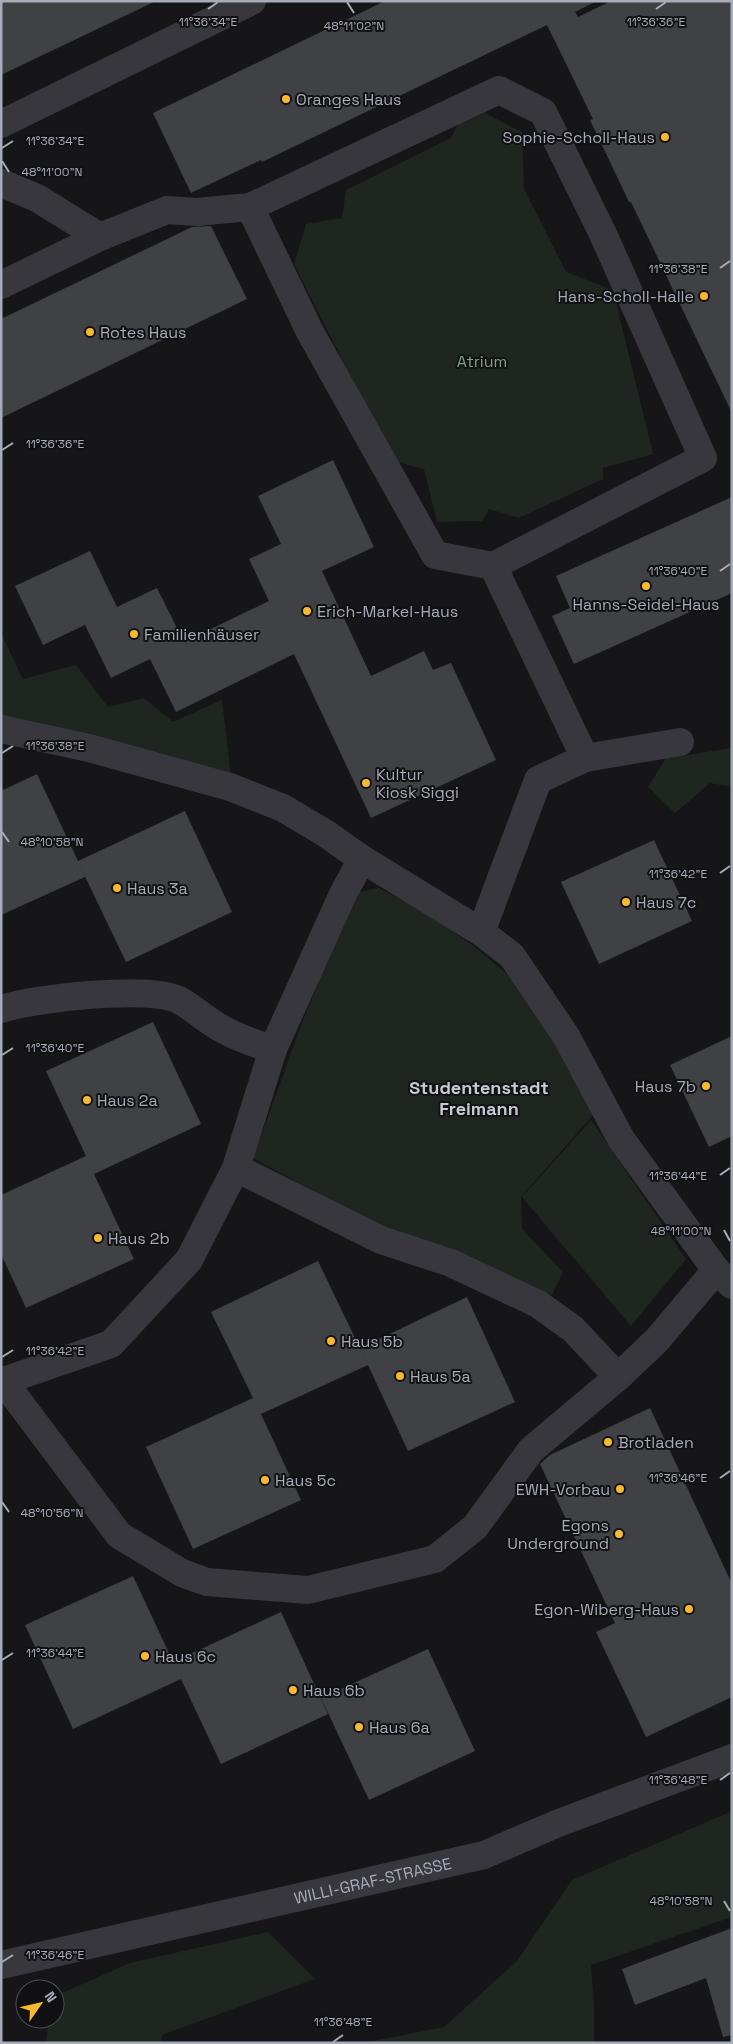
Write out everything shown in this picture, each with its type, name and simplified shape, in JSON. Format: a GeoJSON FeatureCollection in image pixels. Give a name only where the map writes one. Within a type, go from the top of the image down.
{"type":"FeatureCollection","features":[{"type":"Feature","properties":{"kind":"street"},"geometry":{"type":"LineString","coordinates":[[1,124],[252,1]]}},
{"type":"Feature","properties":{"kind":"street"},"geometry":{"type":"LineString","coordinates":[[1,285],[100,237],[167,210],[197,212],[250,207],[499,90],[543,112],[604,234],[703,458],[493,566],[434,555],[310,332],[250,207]]}},
{"type":"Feature","properties":{"kind":"street"},"geometry":{"type":"LineString","coordinates":[[1,183],[38,198],[100,237]]}},
{"type":"Feature","properties":{"kind":"street"},"geometry":{"type":"LineString","coordinates":[[493,566],[585,758]]}},
{"type":"Feature","properties":{"kind":"street"},"geometry":{"type":"LineString","coordinates":[[1,729],[89,748],[230,787],[283,808],[325,832],[362,859],[480,932],[512,956],[566,1036],[621,1139],[724,1278],[618,1377],[531,1450],[475,1527],[435,1559],[308,1590],[207,1582],[182,1573],[119,1535],[3,1382],[111,1344],[189,1260],[236,1168],[273,1049],[343,894],[362,859]]}},
{"type":"Feature","properties":{"kind":"street"},"geometry":{"type":"LineString","coordinates":[[480,932],[538,780],[585,758],[680,742]]}},
{"type":"Feature","properties":{"kind":"street"},"geometry":{"type":"LineString","coordinates":[[1,1009],[14,1005],[76,996],[148,993],[178,999],[218,1026],[239,1037],[273,1049]]}},
{"type":"Feature","properties":{"kind":"street"},"geometry":{"type":"LineString","coordinates":[[236,1168],[381,1240],[451,1263],[538,1304],[573,1329],[618,1377]]}},
{"type":"Feature","properties":{"kind":"street","name":"WILLI-GRAF-STRASSE"},"geometry":{"type":"LineString","coordinates":[[1,1965],[484,1855],[556,1824],[732,1758]]}},
{"type":"Feature","properties":{"kind":"green space","name":"Atrium"},"geometry":{"type":"Polygon","coordinates":[[[485,113],[522,132],[524,189],[566,272],[613,290],[653,454],[603,468],[603,479],[519,518],[489,509],[482,521],[437,522],[424,469],[393,461],[294,264],[306,224],[342,218],[346,190],[451,138],[458,124],[485,113]]]}},
{"type":"Feature","properties":{"kind":"green space"},"geometry":{"type":"Polygon","coordinates":[[[1,633],[23,679],[76,665],[108,707],[144,698],[173,722],[222,700],[231,776],[1,722],[1,633]]]}},
{"type":"Feature","properties":{"kind":"green space"},"geometry":{"type":"Polygon","coordinates":[[[732,748],[732,787],[710,783],[675,813],[648,787],[666,758],[732,748]]]}},
{"type":"Feature","properties":{"kind":"green space"},"geometry":{"type":"Polygon","coordinates":[[[379,888],[428,914],[475,947],[519,984],[548,1028],[594,1114],[521,1197],[522,1229],[563,1272],[552,1295],[381,1228],[253,1158],[302,1023],[355,893],[379,888]]]}},
{"type":"Feature","properties":{"kind":"green space"},"geometry":{"type":"Polygon","coordinates":[[[591,1120],[686,1259],[631,1326],[522,1197],[591,1120]]]}},
{"type":"Feature","properties":{"kind":"green space"},"geometry":{"type":"Polygon","coordinates":[[[732,1811],[732,1917],[591,1965],[594,2043],[363,2043],[444,2027],[517,1961],[572,1880],[732,1811]]]}},
{"type":"Feature","properties":{"kind":"green space"},"geometry":{"type":"Polygon","coordinates":[[[268,1932],[315,1979],[162,2035],[161,2043],[46,2043],[48,2029],[65,2029],[65,1992],[130,1963],[268,1932]]]}},
{"type":"Feature","properties":{"kind":"building"},"geometry":{"type":"Polygon","coordinates":[[[1,1],[156,1],[1,75],[1,1]]]}},
{"type":"Feature","properties":{"kind":"building"},"geometry":{"type":"Polygon","coordinates":[[[385,1],[597,1],[575,12],[578,17],[611,1],[732,1],[732,413],[631,202],[629,202],[590,120],[593,119],[547,25],[262,162],[261,160],[191,193],[153,113],[385,1]]]}},
{"type":"Feature","properties":{"kind":"building","name":"Rotes Haus"},"geometry":{"type":"Polygon","coordinates":[[[211,226],[247,299],[1,418],[1,319],[192,227],[211,226]]]}},
{"type":"Feature","properties":{"kind":"building","name":"Erich-Markel-Haus"},"geometry":{"type":"Polygon","coordinates":[[[333,460],[374,547],[322,571],[371,676],[424,651],[433,670],[451,663],[496,760],[371,818],[294,654],[176,712],[150,659],[111,678],[85,625],[43,645],[15,586],[90,551],[117,607],[157,588],[184,642],[269,601],[249,559],[281,544],[258,496],[333,460]]]}},
{"type":"Feature","properties":{"kind":"building","name":"Hanns-Seidel-Haus"},"geometry":{"type":"Polygon","coordinates":[[[732,497],[732,593],[574,664],[552,616],[570,608],[556,576],[732,497]]]}},
{"type":"Feature","properties":{"kind":"building"},"geometry":{"type":"Polygon","coordinates":[[[37,774],[78,861],[185,811],[232,912],[126,962],[79,864],[85,877],[1,915],[1,791],[37,774]]]}},
{"type":"Feature","properties":{"kind":"building","name":"Haus 7c"},"geometry":{"type":"Polygon","coordinates":[[[654,840],[692,921],[599,964],[561,882],[654,840]]]}},
{"type":"Feature","properties":{"kind":"building"},"geometry":{"type":"Polygon","coordinates":[[[153,1022],[201,1124],[94,1174],[134,1259],[26,1308],[1,1254],[1,1195],[86,1156],[46,1071],[153,1022]]]}},
{"type":"Feature","properties":{"kind":"building","name":"Haus 7b"},"geometry":{"type":"Polygon","coordinates":[[[732,1036],[732,1136],[709,1147],[670,1065],[732,1036]]]}},
{"type":"Feature","properties":{"kind":"building"},"geometry":{"type":"Polygon","coordinates":[[[318,1261],[368,1365],[261,1414],[260,1412],[301,1500],[193,1549],[146,1447],[253,1398],[211,1312],[318,1261]]]}},
{"type":"Feature","properties":{"kind":"building","name":"Haus 5a"},"geometry":{"type":"Polygon","coordinates":[[[467,1297],[515,1402],[408,1451],[360,1348],[467,1297]]]}},
{"type":"Feature","properties":{"kind":"building"},"geometry":{"type":"Polygon","coordinates":[[[650,1408],[732,1584],[732,1697],[646,1737],[596,1632],[615,1623],[540,1464],[550,1455],[650,1408]]]}},
{"type":"Feature","properties":{"kind":"building","name":"Haus 6c"},"geometry":{"type":"Polygon","coordinates":[[[133,1576],[181,1679],[73,1729],[25,1625],[133,1576]]]}},
{"type":"Feature","properties":{"kind":"building","name":"Haus 6b"},"geometry":{"type":"Polygon","coordinates":[[[281,1612],[328,1714],[221,1764],[173,1662],[281,1612]]]}},
{"type":"Feature","properties":{"kind":"building","name":"Haus 6a"},"geometry":{"type":"Polygon","coordinates":[[[428,1649],[475,1751],[369,1800],[321,1698],[428,1649]]]}},
{"type":"Feature","properties":{"kind":"building"},"geometry":{"type":"Polygon","coordinates":[[[732,1928],[732,2035],[723,2037],[706,1978],[635,2005],[622,1969],[732,1928]]]}},
{"type":"Feature","properties":{"kind":"place","name":"Oranges Haus"},"geometry":{"type":"Point","coordinates":[286,99]}},
{"type":"Feature","properties":{"kind":"place","name":"Sophie-Scholl-Haus"},"geometry":{"type":"Point","coordinates":[665,137]}},
{"type":"Feature","properties":{"kind":"place","name":"Hans-Scholl-Halle"},"geometry":{"type":"Point","coordinates":[704,296]}},
{"type":"Feature","properties":{"kind":"place","name":"Rotes Haus"},"geometry":{"type":"Point","coordinates":[90,332]}},
{"type":"Feature","properties":{"kind":"place","name":"Hanns-Seidel-Haus"},"geometry":{"type":"Point","coordinates":[646,586]}},
{"type":"Feature","properties":{"kind":"place","name":"Erich-Markel-Haus"},"geometry":{"type":"Point","coordinates":[307,611]}},
{"type":"Feature","properties":{"kind":"place","name":"Familienhäuser"},"geometry":{"type":"Point","coordinates":[134,634]}},
{"type":"Feature","properties":{"kind":"place","name":"Kultur Kiosk Siggi"},"geometry":{"type":"Point","coordinates":[366,783]}},
{"type":"Feature","properties":{"kind":"place","name":"Haus 3a"},"geometry":{"type":"Point","coordinates":[117,888]}},
{"type":"Feature","properties":{"kind":"place","name":"Haus 7c"},"geometry":{"type":"Point","coordinates":[626,902]}},
{"type":"Feature","properties":{"kind":"place","name":"Haus 7b"},"geometry":{"type":"Point","coordinates":[706,1086]}},
{"type":"Feature","properties":{"kind":"place","name":"Haus 2a"},"geometry":{"type":"Point","coordinates":[87,1100]}},
{"type":"Feature","properties":{"kind":"place","name":"Haus 2b"},"geometry":{"type":"Point","coordinates":[98,1238]}},
{"type":"Feature","properties":{"kind":"place","name":"Haus 5b"},"geometry":{"type":"Point","coordinates":[331,1341]}},
{"type":"Feature","properties":{"kind":"place","name":"Haus 5a"},"geometry":{"type":"Point","coordinates":[400,1376]}},
{"type":"Feature","properties":{"kind":"place","name":"Brotladen"},"geometry":{"type":"Point","coordinates":[608,1442]}},
{"type":"Feature","properties":{"kind":"place","name":"Haus 5c"},"geometry":{"type":"Point","coordinates":[265,1480]}},
{"type":"Feature","properties":{"kind":"place","name":"EWH-Vorbau"},"geometry":{"type":"Point","coordinates":[620,1489]}},
{"type":"Feature","properties":{"kind":"place","name":"Egons Underground"},"geometry":{"type":"Point","coordinates":[619,1534]}},
{"type":"Feature","properties":{"kind":"place","name":"Egon-Wiberg-Haus"},"geometry":{"type":"Point","coordinates":[689,1609]}},
{"type":"Feature","properties":{"kind":"place","name":"Haus 6c"},"geometry":{"type":"Point","coordinates":[145,1656]}},
{"type":"Feature","properties":{"kind":"place","name":"Haus 6b"},"geometry":{"type":"Point","coordinates":[293,1690]}},
{"type":"Feature","properties":{"kind":"place","name":"Haus 6a"},"geometry":{"type":"Point","coordinates":[359,1727]}},
{"type":"Feature","properties":{"kind":"district","name":"Studentenstadt Freimann"},"geometry":{"type":"Point","coordinates":[479,1098]}}]}
